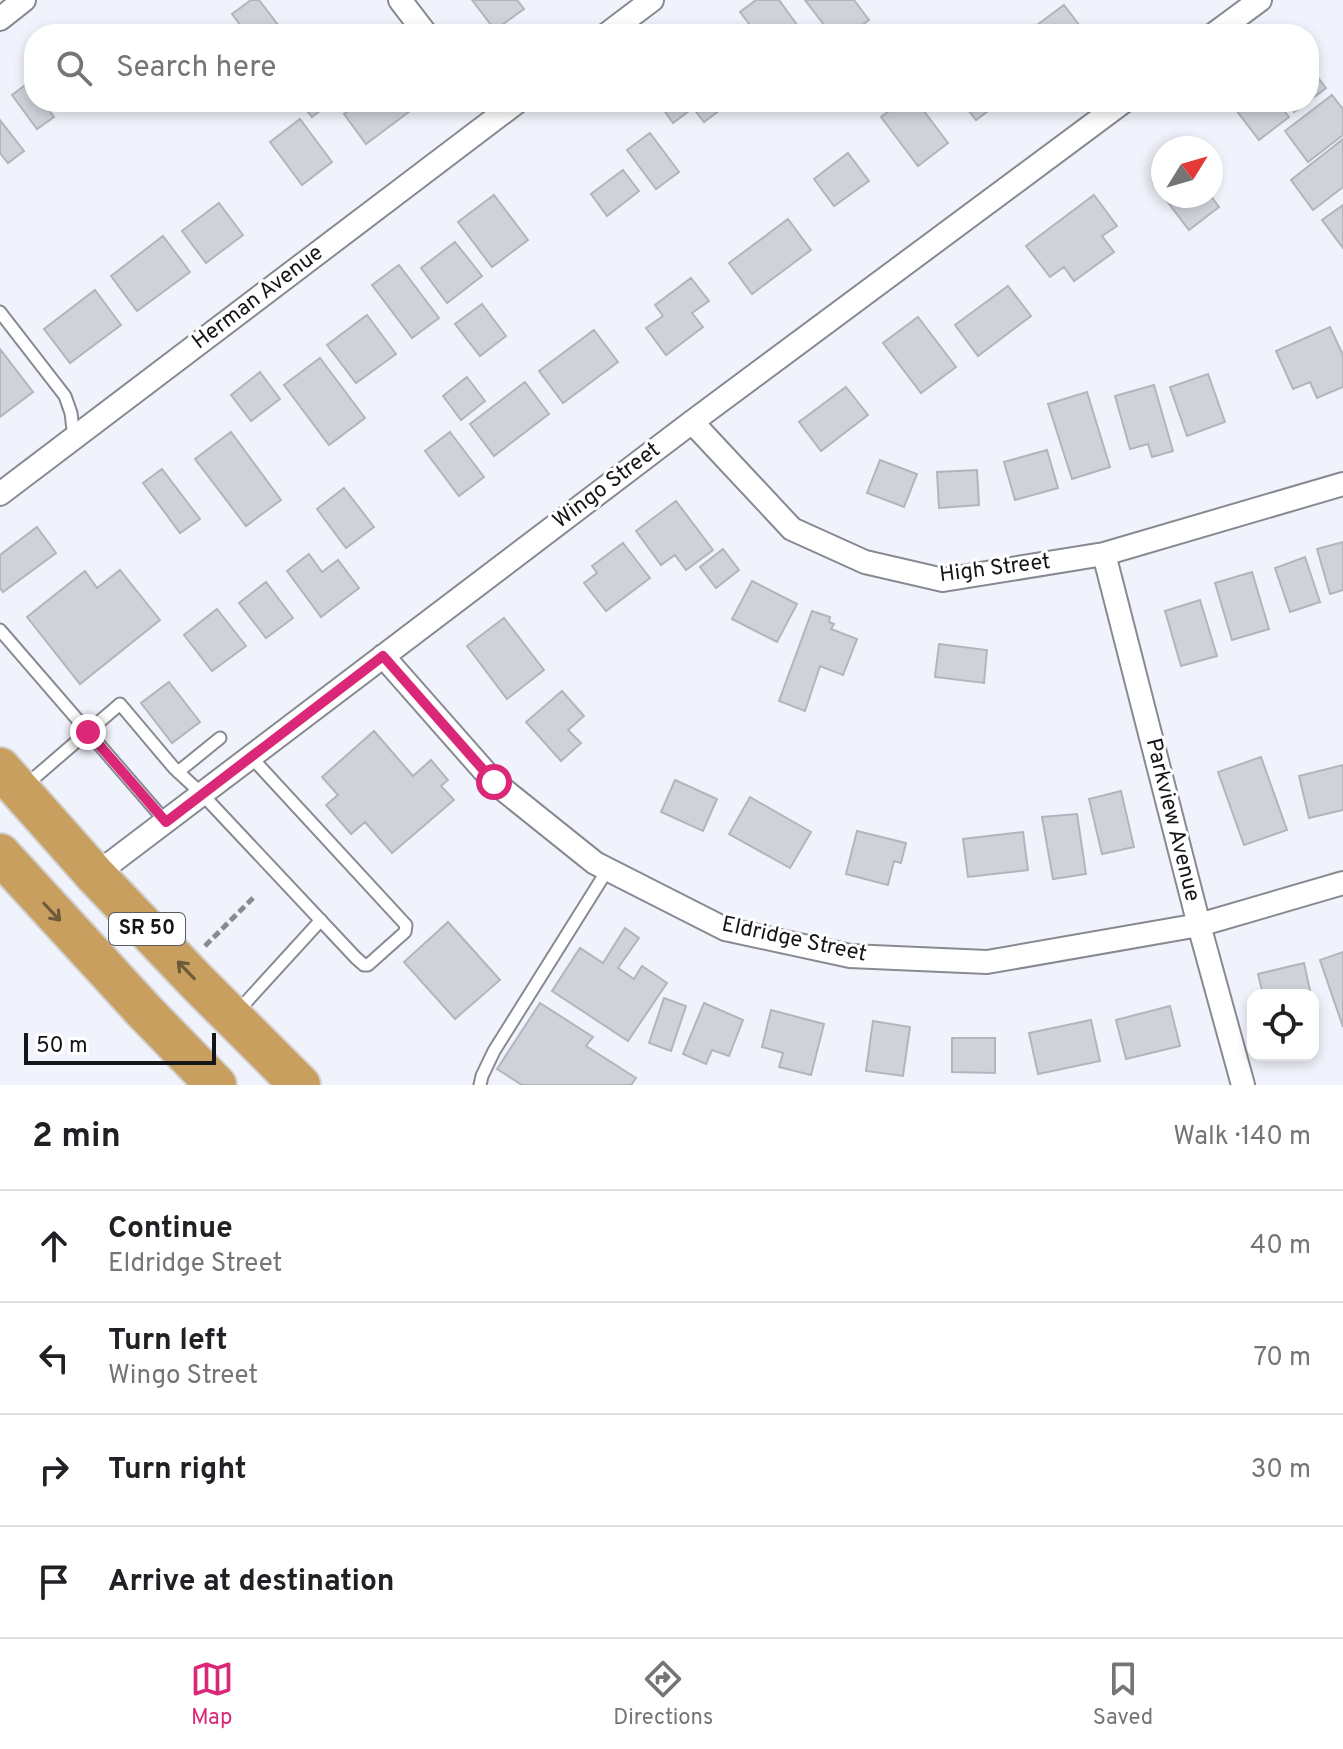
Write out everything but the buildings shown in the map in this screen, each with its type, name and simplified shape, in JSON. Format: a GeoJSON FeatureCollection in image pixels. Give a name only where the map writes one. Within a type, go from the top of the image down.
{"type":"FeatureCollection","features":[{"type":"Feature","properties":{"kind":"highway","name":"SR 50"},"geometry":{"type":"LineString","coordinates":[[10,779],[95,875],[300,1085]]}},
{"type":"Feature","properties":{"kind":"highway","name":"SR 50"},"geometry":{"type":"LineString","coordinates":[[0,854],[216,1085]]}},
{"type":"Feature","properties":{"kind":"street"},"geometry":{"type":"LineString","coordinates":[[0,19],[24,0]]}},
{"type":"Feature","properties":{"kind":"street"},"geometry":{"type":"LineString","coordinates":[[400,0],[418,24]]}},
{"type":"Feature","properties":{"kind":"street"},"geometry":{"type":"LineString","coordinates":[[620,24],[652,0]]}},
{"type":"Feature","properties":{"kind":"street"},"geometry":{"type":"LineString","coordinates":[[1228,24],[1260,0]]}},
{"type":"Feature","properties":{"kind":"street","name":"Herman Avenue"},"geometry":{"type":"LineString","coordinates":[[0,494],[486,112]]}},
{"type":"Feature","properties":{"kind":"street","name":"Wingo Street"},"geometry":{"type":"LineString","coordinates":[[95,875],[692,422],[1110,112]]}},
{"type":"Feature","properties":{"kind":"street","name":"High Street"},"geometry":{"type":"LineString","coordinates":[[692,422],[792,529],[865,562],[943,580],[1104,554],[1343,484]]}},
{"type":"Feature","properties":{"kind":"street","name":"Parkview Avenue"},"geometry":{"type":"LineString","coordinates":[[1104,554],[1243,1085]]}},
{"type":"Feature","properties":{"kind":"street","name":"Eldridge Street"},"geometry":{"type":"LineString","coordinates":[[383,656],[494,782],[595,863],[725,929],[850,956],[987,962],[1199,925],[1343,883]]}},
{"type":"Feature","properties":{"kind":"lane"},"geometry":{"type":"LineString","coordinates":[[0,312],[65,396],[74,438]]}},
{"type":"Feature","properties":{"kind":"lane"},"geometry":{"type":"LineString","coordinates":[[0,630],[166,822]]}},
{"type":"Feature","properties":{"kind":"lane"},"geometry":{"type":"LineString","coordinates":[[10,779],[88,732],[120,704],[178,772],[364,965],[368,965],[405,932],[406,925],[251,757]]}},
{"type":"Feature","properties":{"kind":"lane"},"geometry":{"type":"LineString","coordinates":[[178,772],[220,738]]}},
{"type":"Feature","properties":{"kind":"lane"},"geometry":{"type":"LineString","coordinates":[[480,1085],[494,1051],[608,869]]}},
{"type":"Feature","properties":{"kind":"lane"},"geometry":{"type":"LineString","coordinates":[[233,1018],[321,920]]}},
{"type":"Feature","properties":{"kind":"path"},"geometry":{"type":"LineString","coordinates":[[202,948],[255,896]]}},
{"type":"Feature","properties":{"kind":"route"},"geometry":{"type":"LineString","coordinates":[[88,732],[166,822],[383,656],[494,782]]}}]}
